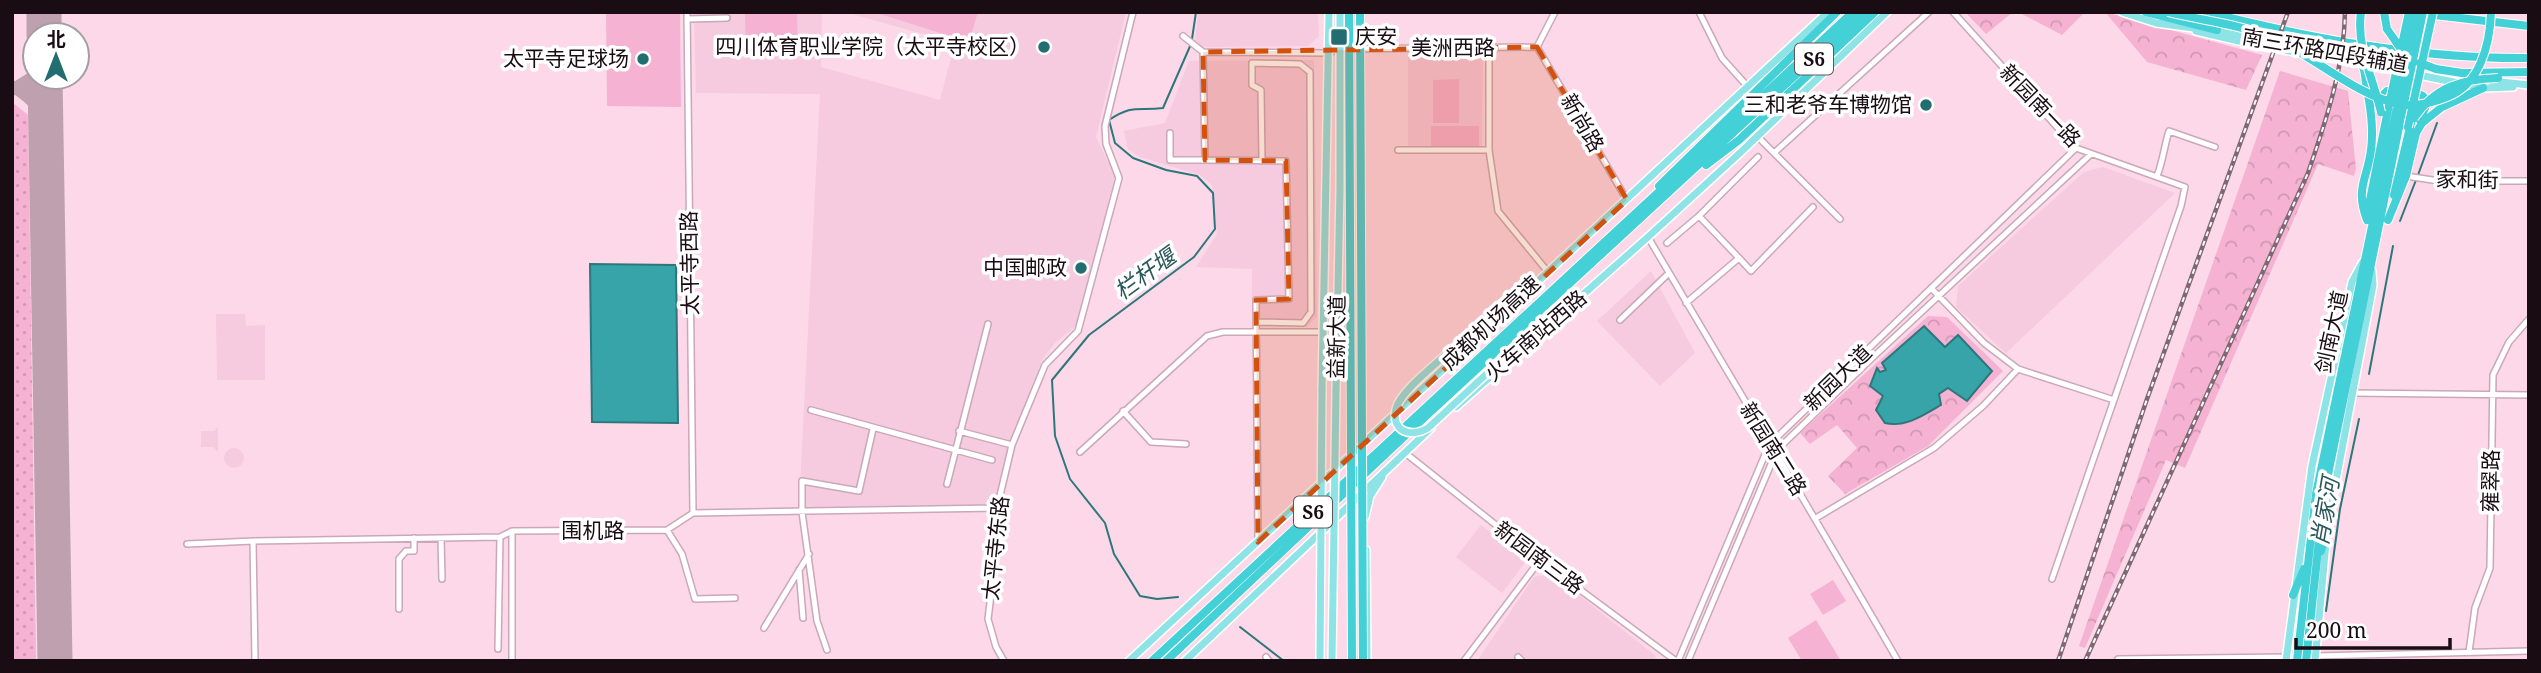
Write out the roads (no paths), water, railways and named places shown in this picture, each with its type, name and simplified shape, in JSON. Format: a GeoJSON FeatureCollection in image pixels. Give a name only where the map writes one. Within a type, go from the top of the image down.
{"type":"FeatureCollection","features":[{"type":"Feature","properties":{"kind":"highway"},"geometry":{"type":"LineString","coordinates":[[1349,12],[1352,661]]}},
{"type":"Feature","properties":{"kind":"highway"},"geometry":{"type":"LineString","coordinates":[[1360,12],[1365,661]]}},
{"type":"Feature","properties":{"kind":"highway"},"geometry":{"type":"LineString","coordinates":[[1621,227],[1668,175],[1837,12]]}},
{"type":"Feature","properties":{"kind":"highway","name":"成都机场高速"},"geometry":{"type":"LineString","coordinates":[[1166,661],[1621,227],[1853,12]]}},
{"type":"Feature","properties":{"kind":"highway","name":"成都机场高速"},"geometry":{"type":"LineString","coordinates":[[1153,661],[1670,192],[1864,12]]}},
{"type":"Feature","properties":{"kind":"highway"},"geometry":{"type":"LineString","coordinates":[[1670,192],[1739,140],[1875,12]]}},
{"type":"Feature","properties":{"kind":"highway"},"geometry":{"type":"LineString","coordinates":[[1863,24],[1881,12]]}},
{"type":"Feature","properties":{"kind":"highway"},"geometry":{"type":"LineString","coordinates":[[2146,12],[2217,30]]}},
{"type":"Feature","properties":{"kind":"highway"},"geometry":{"type":"LineString","coordinates":[[2168,12],[2262,33],[2363,90],[2401,104],[2417,105],[2430,104],[2459,93],[2468,85],[2478,69],[2487,41],[2491,12]]}},
{"type":"Feature","properties":{"kind":"highway"},"geometry":{"type":"LineString","coordinates":[[2206,12],[2368,48],[2476,58],[2529,58]]}},
{"type":"Feature","properties":{"kind":"highway"},"geometry":{"type":"LineString","coordinates":[[2361,12],[2360,38],[2381,111],[2381,146]]}},
{"type":"Feature","properties":{"kind":"highway"},"geometry":{"type":"LineString","coordinates":[[2384,12],[2387,29],[2396,45],[2411,58],[2436,69],[2462,73],[2529,75]]}},
{"type":"Feature","properties":{"kind":"highway"},"geometry":{"type":"LineString","coordinates":[[2367,220],[2381,146],[2396,107],[2408,12],[2529,26]]}},
{"type":"Feature","properties":{"kind":"highway","name":"剑南大道"},"geometry":{"type":"LineString","coordinates":[[2306,661],[2324,494],[2396,107],[2417,12]]}},
{"type":"Feature","properties":{"kind":"highway","name":"剑南大道"},"geometry":{"type":"LineString","coordinates":[[2396,107],[2423,12]]}},
{"type":"Feature","properties":{"kind":"highway"},"geometry":{"type":"LineString","coordinates":[[2388,220],[2433,12]]}},
{"type":"Feature","properties":{"kind":"highway"},"geometry":{"type":"LineString","coordinates":[[2440,12],[2468,19]]}},
{"type":"Feature","properties":{"kind":"highway"},"geometry":{"type":"LineString","coordinates":[[2368,48],[2409,66]]}},
{"type":"Feature","properties":{"kind":"highway"},"geometry":{"type":"LineString","coordinates":[[2361,62],[2372,120]]}},
{"type":"Feature","properties":{"kind":"highway"},"geometry":{"type":"LineString","coordinates":[[2408,127],[2430,98],[2449,85],[2476,79],[2529,75]]}},
{"type":"Feature","properties":{"kind":"highway"},"geometry":{"type":"LineString","coordinates":[[2416,133],[2429,116],[2442,107],[2483,88]]}},
{"type":"Feature","properties":{"kind":"highway"},"geometry":{"type":"LineString","coordinates":[[2386,91],[2417,93],[2427,103],[2416,133],[2410,176],[2388,220],[2373,234],[2360,202],[2360,192],[2371,151],[2376,100],[2386,91]]}},
{"type":"Feature","properties":{"kind":"highway","name":"剑南大道"},"geometry":{"type":"LineString","coordinates":[[2298,661],[2316,494],[2368,260]]}},
{"type":"Feature","properties":{"kind":"highway"},"geometry":{"type":"LineString","coordinates":[[2315,571],[2328,524]]}},
{"type":"Feature","properties":{"kind":"highway"},"geometry":{"type":"LineString","coordinates":[[2293,594],[2308,560]]}},
{"type":"Feature","properties":{"kind":"main road","name":"益新大道"},"geometry":{"type":"LineString","coordinates":[[1320,661],[1329,12]]}},
{"type":"Feature","properties":{"kind":"main road","name":"益新大道"},"geometry":{"type":"LineString","coordinates":[[1332,661],[1340,189],[1340,12]]}},
{"type":"Feature","properties":{"kind":"main road"},"geometry":{"type":"LineString","coordinates":[[1129,661],[1828,12]]}},
{"type":"Feature","properties":{"kind":"main road","name":"火车南站西路"},"geometry":{"type":"LineString","coordinates":[[1186,660],[1290,564],[1404,452],[1648,237],[1886,12]]}},
{"type":"Feature","properties":{"kind":"main road","name":"南三环路四段辅道"},"geometry":{"type":"LineString","coordinates":[[2122,12],[2175,26],[2217,30],[2361,62],[2409,66],[2529,85]]}},
{"type":"Feature","properties":{"kind":"main road"},"geometry":{"type":"LineString","coordinates":[[2175,26],[2260,46],[2361,62],[2483,88],[2529,85]]}},
{"type":"Feature","properties":{"kind":"main road"},"geometry":{"type":"LineString","coordinates":[[2316,659],[2328,524],[2373,285],[2368,260]]}},
{"type":"Feature","properties":{"kind":"main road"},"geometry":{"type":"LineString","coordinates":[[2286,659],[2312,466],[2351,282],[2368,260]]}},
{"type":"Feature","properties":{"kind":"main road"},"geometry":{"type":"LineString","coordinates":[[1548,272],[1506,299],[1398,403],[1398,425],[1408,433],[1417,434],[1428,428],[1560,308],[1583,295]]}},
{"type":"Feature","properties":{"kind":"main road"},"geometry":{"type":"LineString","coordinates":[[1365,661],[1368,607],[1365,511],[1370,496],[1388,468]]}},
{"type":"Feature","properties":{"kind":"street","name":"太平寺东路"},"geometry":{"type":"LineString","coordinates":[[1004,661],[996,647],[988,619],[995,562],[997,508],[1012,445],[1045,365],[1078,331],[1119,178],[1106,144],[1105,127],[1133,12]]}},
{"type":"Feature","properties":{"kind":"street"},"geometry":{"type":"LineString","coordinates":[[1537,47],[1555,12]]}},
{"type":"Feature","properties":{"kind":"street"},"geometry":{"type":"LineString","coordinates":[[1699,12],[1722,58],[1748,87]]}},
{"type":"Feature","properties":{"kind":"street"},"geometry":{"type":"LineString","coordinates":[[1774,153],[1929,12]]}},
{"type":"Feature","properties":{"kind":"street","name":"新园南一路"},"geometry":{"type":"LineString","coordinates":[[1953,12],[2076,148],[2185,187],[2181,206],[2113,400]]}},
{"type":"Feature","properties":{"kind":"street"},"geometry":{"type":"LineString","coordinates":[[687,15],[727,18]]}},
{"type":"Feature","properties":{"kind":"street","name":"太平寺西路"},"geometry":{"type":"LineString","coordinates":[[687,15],[693,513]]}},
{"type":"Feature","properties":{"kind":"street"},"geometry":{"type":"LineString","coordinates":[[1183,37],[1203,52],[1328,54]]}},
{"type":"Feature","properties":{"kind":"street","name":"美洲西路"},"geometry":{"type":"LineString","coordinates":[[1328,54],[1340,49],[1537,47]]}},
{"type":"Feature","properties":{"kind":"street","name":"新尚路"},"geometry":{"type":"LineString","coordinates":[[1537,47],[1627,200]]}},
{"type":"Feature","properties":{"kind":"street"},"geometry":{"type":"LineString","coordinates":[[1489,48],[1489,150],[1497,211],[1548,272]]}},
{"type":"Feature","properties":{"kind":"street"},"geometry":{"type":"LineString","coordinates":[[1203,52],[1205,160]]}},
{"type":"Feature","properties":{"kind":"street"},"geometry":{"type":"LineString","coordinates":[[1256,322],[1303,323],[1311,312],[1310,72],[1300,64],[1252,63],[1252,85],[1261,90],[1262,161]]}},
{"type":"Feature","properties":{"kind":"street"},"geometry":{"type":"LineString","coordinates":[[2157,176],[2164,161],[2162,151],[2169,131],[2215,147]]}},
{"type":"Feature","properties":{"kind":"street"},"geometry":{"type":"LineString","coordinates":[[1170,133],[1170,160],[1286,161],[1289,299],[1256,300],[1258,542]]}},
{"type":"Feature","properties":{"kind":"street"},"geometry":{"type":"LineString","coordinates":[[1757,136],[1840,219]]}},
{"type":"Feature","properties":{"kind":"street","name":"新园大道"},"geometry":{"type":"LineString","coordinates":[[1677,661],[1769,445],[2076,148]]}},
{"type":"Feature","properties":{"kind":"street"},"geometry":{"type":"LineString","coordinates":[[1398,150],[1489,150]]}},
{"type":"Feature","properties":{"kind":"street","name":"新园大道"},"geometry":{"type":"LineString","coordinates":[[1688,661],[1775,454],[1871,359],[2091,154]]}},
{"type":"Feature","properties":{"kind":"street"},"geometry":{"type":"LineString","coordinates":[[1667,243],[1699,216],[1758,157]]}},
{"type":"Feature","properties":{"kind":"street","name":"家和街"},"geometry":{"type":"LineString","coordinates":[[2410,176],[2430,180],[2529,181]]}},
{"type":"Feature","properties":{"kind":"street"},"geometry":{"type":"LineString","coordinates":[[1699,216],[1751,271],[1813,207]]}},
{"type":"Feature","properties":{"kind":"street","name":"新园南二路"},"geometry":{"type":"LineString","coordinates":[[1648,237],[1898,661]]}},
{"type":"Feature","properties":{"kind":"street"},"geometry":{"type":"LineString","coordinates":[[1686,303],[1739,258]]}},
{"type":"Feature","properties":{"kind":"street"},"geometry":{"type":"LineString","coordinates":[[1620,320],[1669,274]]}},
{"type":"Feature","properties":{"kind":"street"},"geometry":{"type":"LineString","coordinates":[[1931,288],[1984,343],[2018,369],[2113,400],[2052,579]]}},
{"type":"Feature","properties":{"kind":"street","name":"雍翠路"},"geometry":{"type":"LineString","coordinates":[[2469,652],[2475,608],[2490,568],[2493,375],[2509,342],[2529,319]]}},
{"type":"Feature","properties":{"kind":"street"},"geometry":{"type":"LineString","coordinates":[[947,484],[988,324]]}},
{"type":"Feature","properties":{"kind":"street"},"geometry":{"type":"LineString","coordinates":[[1080,452],[1207,336],[1223,332],[1323,332]]}},
{"type":"Feature","properties":{"kind":"street"},"geometry":{"type":"LineString","coordinates":[[1816,518],[1934,448],[1983,406],[2018,369]]}},
{"type":"Feature","properties":{"kind":"street"},"geometry":{"type":"LineString","coordinates":[[2352,393],[2529,395]]}},
{"type":"Feature","properties":{"kind":"street"},"geometry":{"type":"LineString","coordinates":[[811,410],[992,460]]}},
{"type":"Feature","properties":{"kind":"street"},"geometry":{"type":"LineString","coordinates":[[1123,411],[1151,442],[1186,444]]}},
{"type":"Feature","properties":{"kind":"street"},"geometry":{"type":"LineString","coordinates":[[827,650],[817,621],[802,512],[803,481],[859,491],[873,429]]}},
{"type":"Feature","properties":{"kind":"street"},"geometry":{"type":"LineString","coordinates":[[959,431],[1012,445]]}},
{"type":"Feature","properties":{"kind":"street","name":"新园南三路"},"geometry":{"type":"LineString","coordinates":[[1404,452],[1540,560],[1677,661]]}},
{"type":"Feature","properties":{"kind":"street"},"geometry":{"type":"LineString","coordinates":[[735,598],[695,599],[681,554],[667,530],[693,513],[997,508]]}},
{"type":"Feature","properties":{"kind":"street","name":"围机路"},"geometry":{"type":"LineString","coordinates":[[187,544],[500,537],[512,531],[667,530]]}},
{"type":"Feature","properties":{"kind":"street"},"geometry":{"type":"LineString","coordinates":[[512,531],[512,661]]}},
{"type":"Feature","properties":{"kind":"street"},"geometry":{"type":"LineString","coordinates":[[498,649],[500,537]]}},
{"type":"Feature","properties":{"kind":"street"},"geometry":{"type":"LineString","coordinates":[[399,609],[399,559],[407,551],[414,551],[414,538]]}},
{"type":"Feature","properties":{"kind":"street"},"geometry":{"type":"LineString","coordinates":[[441,538],[442,579]]}},
{"type":"Feature","properties":{"kind":"street"},"geometry":{"type":"LineString","coordinates":[[253,541],[255,661]]}},
{"type":"Feature","properties":{"kind":"street"},"geometry":{"type":"LineString","coordinates":[[764,628],[809,554]]}},
{"type":"Feature","properties":{"kind":"street"},"geometry":{"type":"LineString","coordinates":[[1464,661],[1540,560]]}},
{"type":"Feature","properties":{"kind":"street"},"geometry":{"type":"LineString","coordinates":[[799,570],[803,618]]}},
{"type":"Feature","properties":{"kind":"street"},"geometry":{"type":"LineString","coordinates":[[2316,659],[2529,651]]}},
{"type":"Feature","properties":{"kind":"street"},"geometry":{"type":"LineString","coordinates":[[2452,653],[2452,661]]}},
{"type":"Feature","properties":{"kind":"street"},"geometry":{"type":"LineString","coordinates":[[2117,661],[2286,659]]}},
{"type":"Feature","properties":{"kind":"water"},"geometry":{"type":"Polygon","coordinates":[[[590,264],[676,265],[678,423],[592,422],[590,264]]]}},
{"type":"Feature","properties":{"kind":"water"},"geometry":{"type":"Polygon","coordinates":[[[1924,326],[1945,347],[1958,335],[1992,371],[1967,401],[1948,388],[1939,394],[1941,405],[1928,413],[1900,424],[1885,423],[1876,410],[1883,396],[1870,386],[1877,368],[1880,372],[1886,370],[1882,363],[1924,326]]]}},
{"type":"Feature","properties":{"kind":"waterway","name":"栏杆堰"},"geometry":{"type":"LineString","coordinates":[[1192,39],[1196,12]]}},
{"type":"Feature","properties":{"kind":"waterway","name":"栏杆堰"},"geometry":{"type":"LineString","coordinates":[[1178,597],[1157,599],[1140,596],[1114,554],[1105,523],[1070,479],[1055,436],[1052,380],[1089,335],[1194,257],[1215,229],[1213,193],[1197,176],[1166,170],[1133,158],[1115,143],[1109,120],[1130,110],[1163,108],[1191,44]]}},
{"type":"Feature","properties":{"kind":"waterway","name":"肖家河"},"geometry":{"type":"LineString","coordinates":[[2418,175],[2437,123]]}},
{"type":"Feature","properties":{"kind":"waterway","name":"肖家河"},"geometry":{"type":"LineString","coordinates":[[2400,221],[2416,180]]}},
{"type":"Feature","properties":{"kind":"waterway","name":"肖家河"},"geometry":{"type":"LineString","coordinates":[[2369,374],[2393,246]]}},
{"type":"Feature","properties":{"kind":"waterway","name":"肖家河"},"geometry":{"type":"LineString","coordinates":[[2326,611],[2340,509],[2359,419]]}},
{"type":"Feature","properties":{"kind":"waterway","name":"栏杆堰"},"geometry":{"type":"LineString","coordinates":[[1240,627],[1284,661]]}},
{"type":"Feature","properties":{"kind":"railway"},"geometry":{"type":"LineString","coordinates":[[2058,661],[2147,399],[2288,12]]}},
{"type":"Feature","properties":{"kind":"railway"},"geometry":{"type":"LineString","coordinates":[[2085,661],[2308,173],[2338,74],[2345,12]]}},
{"type":"Feature","properties":{"kind":"place","name":"庆安"},"geometry":{"type":"Point","coordinates":[1339,37]}},
{"type":"Feature","properties":{"kind":"place","name":"四川体育职业学院（太平寺校区）"},"geometry":{"type":"Point","coordinates":[1044,47]}},
{"type":"Feature","properties":{"kind":"place","name":"太平寺足球场"},"geometry":{"type":"Point","coordinates":[643,59]}},
{"type":"Feature","properties":{"kind":"place","name":"三和老爷车博物馆"},"geometry":{"type":"Point","coordinates":[1926,105]}},
{"type":"Feature","properties":{"kind":"place","name":"中国邮政"},"geometry":{"type":"Point","coordinates":[1081,268]}}]}
